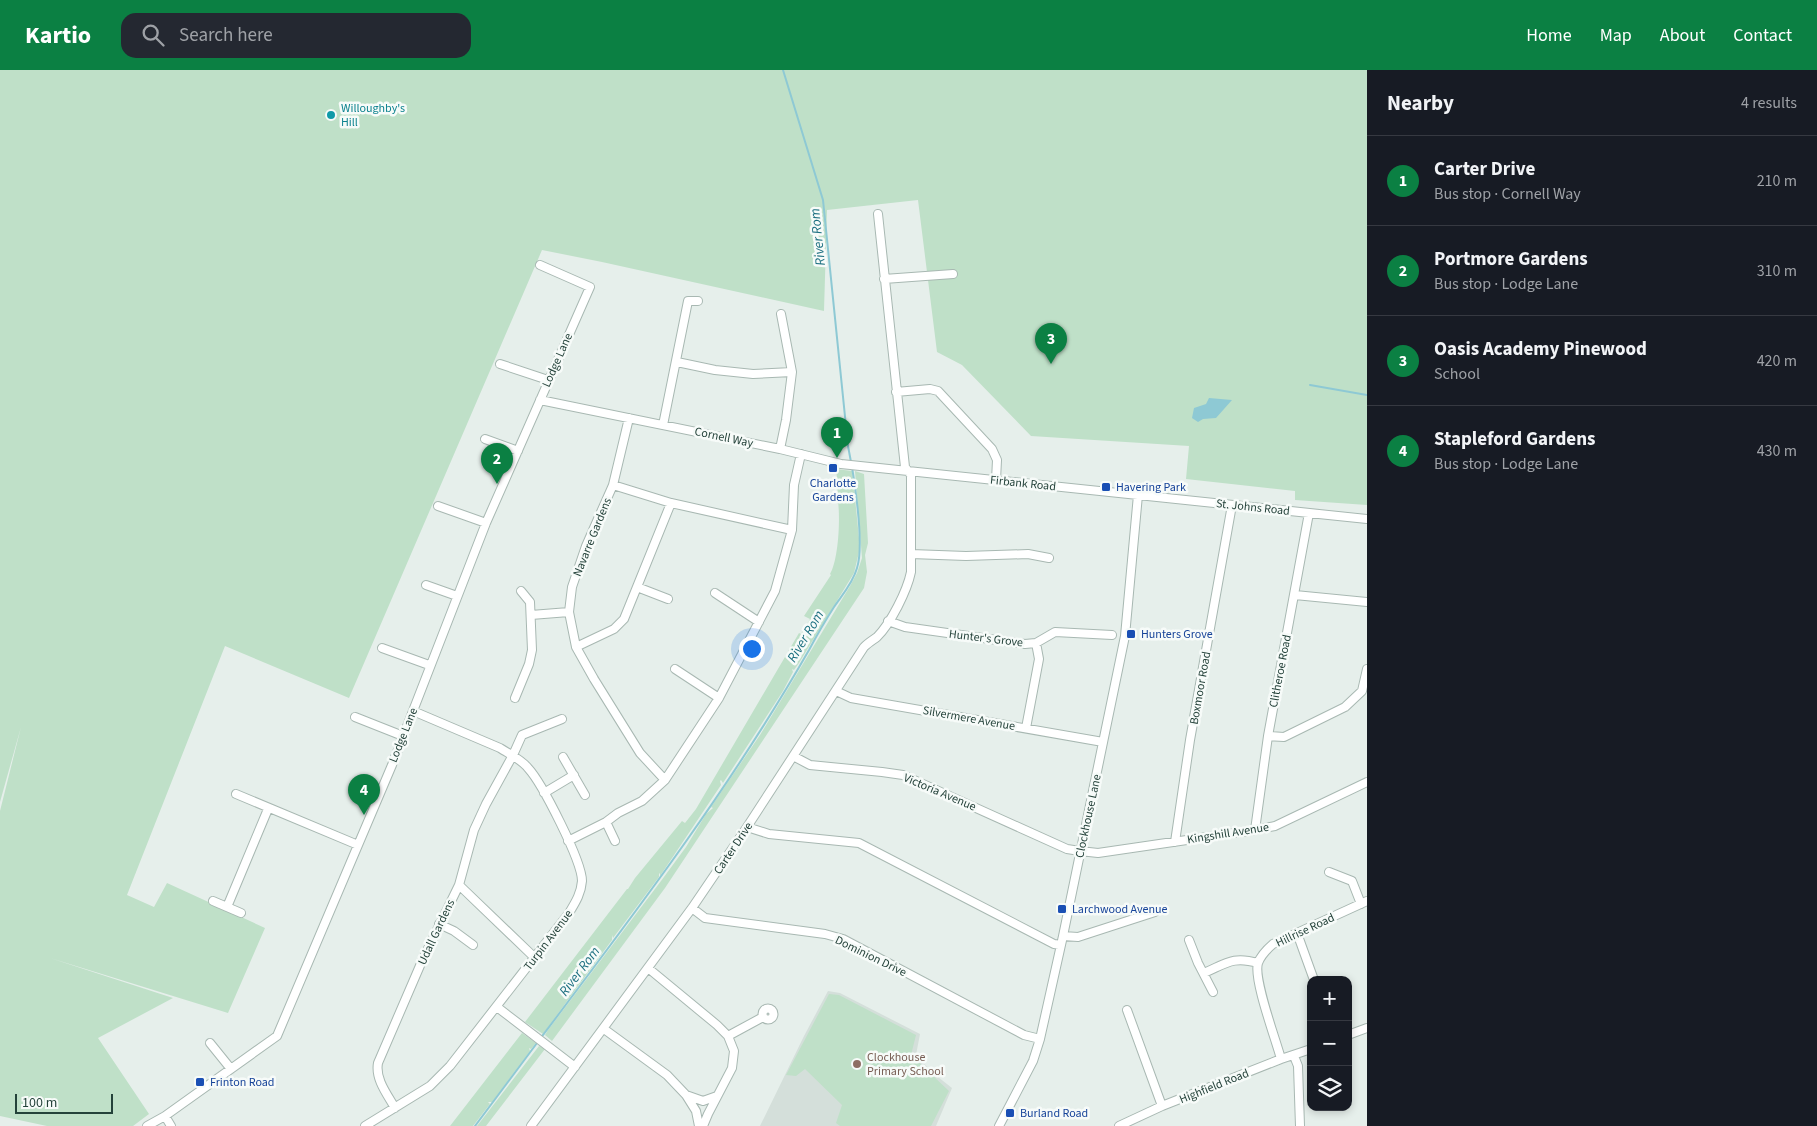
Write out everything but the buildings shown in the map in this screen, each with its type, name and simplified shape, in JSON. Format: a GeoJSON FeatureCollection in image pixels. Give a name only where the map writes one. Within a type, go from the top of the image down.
{"type":"FeatureCollection","features":[{"type":"Feature","properties":{"kind":"street","name":"Carter Drive"},"geometry":{"type":"LineString","coordinates":[[531,1126],[692,908],[748,827],[864,647],[877,636],[888,621],[908,584],[911,554],[912,475],[905,467],[878,214]]}},
{"type":"Feature","properties":{"kind":"street","name":"Lodge Lane"},"geometry":{"type":"LineString","coordinates":[[147,1126],[277,1036],[403,736],[429,665],[486,523],[590,287],[540,265]]}},
{"type":"Feature","properties":{"kind":"street"},"geometry":{"type":"LineString","coordinates":[[884,279],[953,274]]}},
{"type":"Feature","properties":{"kind":"street"},"geometry":{"type":"LineString","coordinates":[[662,424],[688,301],[698,302]]}},
{"type":"Feature","properties":{"kind":"street"},"geometry":{"type":"LineString","coordinates":[[780,449],[792,372],[781,314]]}},
{"type":"Feature","properties":{"kind":"street"},"geometry":{"type":"LineString","coordinates":[[676,362],[715,370],[753,374],[792,372]]}},
{"type":"Feature","properties":{"kind":"street"},"geometry":{"type":"LineString","coordinates":[[500,364],[548,380]]}},
{"type":"Feature","properties":{"kind":"street"},"geometry":{"type":"LineString","coordinates":[[896,392],[930,388],[938,391],[992,449],[996,460],[996,480]]}},
{"type":"Feature","properties":{"kind":"street","name":"Cornell Way"},"geometry":{"type":"LineString","coordinates":[[540,400],[780,449],[844,465],[908,471]]}},
{"type":"Feature","properties":{"kind":"street","name":"Navarre Gardens"},"geometry":{"type":"LineString","coordinates":[[629,418],[613,485],[586,546],[572,587],[569,612],[576,647],[640,753],[665,780]]}},
{"type":"Feature","properties":{"kind":"street"},"geometry":{"type":"LineString","coordinates":[[485,439],[518,451]]}},
{"type":"Feature","properties":{"kind":"street"},"geometry":{"type":"LineString","coordinates":[[568,841],[642,801],[665,780],[719,698],[775,591],[792,530],[794,485],[801,454]]}},
{"type":"Feature","properties":{"kind":"street","name":"Firbank Road"},"geometry":{"type":"LineString","coordinates":[[908,471],[1138,495]]}},
{"type":"Feature","properties":{"kind":"street"},"geometry":{"type":"LineString","coordinates":[[613,485],[671,503],[792,530]]}},
{"type":"Feature","properties":{"kind":"street","name":"St. Johns Road"},"geometry":{"type":"LineString","coordinates":[[1138,495],[1367,519]]}},
{"type":"Feature","properties":{"kind":"street","name":"Clockhouse Lane"},"geometry":{"type":"LineString","coordinates":[[999,1126],[1029,1070],[1040,1039],[1063,936],[1123,648],[1127,624],[1138,495]]}},
{"type":"Feature","properties":{"kind":"street"},"geometry":{"type":"LineString","coordinates":[[576,647],[614,629],[624,620],[671,503]]}},
{"type":"Feature","properties":{"kind":"street","name":"Boxmoor Road"},"geometry":{"type":"LineString","coordinates":[[1175,842],[1190,740],[1232,505]]}},
{"type":"Feature","properties":{"kind":"street"},"geometry":{"type":"LineString","coordinates":[[438,506],[486,523]]}},
{"type":"Feature","properties":{"kind":"street","name":"Clitheroe Road"},"geometry":{"type":"LineString","coordinates":[[1254,830],[1268,736],[1309,513]]}},
{"type":"Feature","properties":{"kind":"street"},"geometry":{"type":"LineString","coordinates":[[911,554],[966,556],[1028,554],[1049,558]]}},
{"type":"Feature","properties":{"kind":"street"},"geometry":{"type":"LineString","coordinates":[[426,585],[457,596]]}},
{"type":"Feature","properties":{"kind":"street"},"geometry":{"type":"LineString","coordinates":[[637,587],[668,599]]}},
{"type":"Feature","properties":{"kind":"street"},"geometry":{"type":"LineString","coordinates":[[516,698],[529,664],[532,650],[530,602],[521,591]]}},
{"type":"Feature","properties":{"kind":"street"},"geometry":{"type":"LineString","coordinates":[[715,593],[759,622]]}},
{"type":"Feature","properties":{"kind":"street"},"geometry":{"type":"LineString","coordinates":[[1294,595],[1367,602]]}},
{"type":"Feature","properties":{"kind":"street"},"geometry":{"type":"LineString","coordinates":[[531,615],[569,612]]}},
{"type":"Feature","properties":{"kind":"street","name":"Hunter's Grove"},"geometry":{"type":"LineString","coordinates":[[888,621],[905,627],[1025,644],[1036,643],[1055,632],[1112,635]]}},
{"type":"Feature","properties":{"kind":"street"},"geometry":{"type":"LineString","coordinates":[[1123,648],[1112,635],[1127,624]]}},
{"type":"Feature","properties":{"kind":"street"},"geometry":{"type":"LineString","coordinates":[[1026,728],[1038,659],[1036,643]]}},
{"type":"Feature","properties":{"kind":"street"},"geometry":{"type":"LineString","coordinates":[[382,648],[429,665]]}},
{"type":"Feature","properties":{"kind":"street"},"geometry":{"type":"LineString","coordinates":[[1268,736],[1284,737],[1345,707],[1362,691],[1367,669]]}},
{"type":"Feature","properties":{"kind":"street"},"geometry":{"type":"LineString","coordinates":[[675,670],[719,698]]}},
{"type":"Feature","properties":{"kind":"street","name":"Silvermere Avenue"},"geometry":{"type":"LineString","coordinates":[[836,691],[851,698],[1103,742]]}},
{"type":"Feature","properties":{"kind":"street","name":"Turpin Avenue"},"geometry":{"type":"LineString","coordinates":[[364,1126],[430,1086],[450,1066],[569,913],[579,896],[582,883],[581,874],[568,841],[544,793],[528,768],[513,756],[413,711]]}},
{"type":"Feature","properties":{"kind":"street"},"geometry":{"type":"LineString","coordinates":[[355,717],[403,736]]}},
{"type":"Feature","properties":{"kind":"street","name":"Udall Gardens"},"geometry":{"type":"LineString","coordinates":[[395,1108],[380,1081],[377,1070],[378,1062],[439,924],[459,886],[474,830],[522,735],[562,719]]}},
{"type":"Feature","properties":{"kind":"street","name":"Victoria Avenue"},"geometry":{"type":"LineString","coordinates":[[794,756],[810,765],[902,775],[1067,848],[1080,851]]}},
{"type":"Feature","properties":{"kind":"street"},"geometry":{"type":"LineString","coordinates":[[563,757],[585,794]]}},
{"type":"Feature","properties":{"kind":"street"},"geometry":{"type":"LineString","coordinates":[[544,793],[574,775]]}},
{"type":"Feature","properties":{"kind":"street","name":"Kingshill Avenue"},"geometry":{"type":"LineString","coordinates":[[1080,851],[1098,853],[1275,826],[1367,782]]}},
{"type":"Feature","properties":{"kind":"street"},"geometry":{"type":"LineString","coordinates":[[236,794],[358,845]]}},
{"type":"Feature","properties":{"kind":"street"},"geometry":{"type":"LineString","coordinates":[[227,907],[268,809]]}},
{"type":"Feature","properties":{"kind":"street"},"geometry":{"type":"LineString","coordinates":[[606,822],[615,841]]}},
{"type":"Feature","properties":{"kind":"street"},"geometry":{"type":"LineString","coordinates":[[748,827],[768,834],[860,842],[1054,944],[1061,945]]}},
{"type":"Feature","properties":{"kind":"street"},"geometry":{"type":"LineString","coordinates":[[1329,872],[1352,881],[1364,902]]}},
{"type":"Feature","properties":{"kind":"street"},"geometry":{"type":"LineString","coordinates":[[459,886],[534,957]]}},
{"type":"Feature","properties":{"kind":"street"},"geometry":{"type":"LineString","coordinates":[[213,901],[241,913]]}},
{"type":"Feature","properties":{"kind":"street","name":"Hillrise Road"},"geometry":{"type":"LineString","coordinates":[[1258,963],[1264,952],[1273,944],[1364,902]]}},
{"type":"Feature","properties":{"kind":"street","name":"Dominion Drive"},"geometry":{"type":"LineString","coordinates":[[692,908],[705,918],[825,934],[843,939],[1024,1035],[1040,1039]]}},
{"type":"Feature","properties":{"kind":"street"},"geometry":{"type":"LineString","coordinates":[[1063,936],[1078,937],[1155,912]]}},
{"type":"Feature","properties":{"kind":"street"},"geometry":{"type":"LineString","coordinates":[[439,924],[454,931],[473,945]]}},
{"type":"Feature","properties":{"kind":"street"},"geometry":{"type":"LineString","coordinates":[[1297,934],[1313,976]]}},
{"type":"Feature","properties":{"kind":"street"},"geometry":{"type":"LineString","coordinates":[[1189,940],[1213,992]]}},
{"type":"Feature","properties":{"kind":"street"},"geometry":{"type":"LineString","coordinates":[[1204,973],[1233,960],[1243,959],[1258,963],[1257,972],[1282,1059]]}},
{"type":"Feature","properties":{"kind":"street"},"geometry":{"type":"LineString","coordinates":[[648,968],[717,1025],[728,1036],[734,1051],[732,1068],[703,1126]]}},
{"type":"Feature","properties":{"kind":"street"},"geometry":{"type":"LineString","coordinates":[[497,1008],[575,1067]]}},
{"type":"Feature","properties":{"kind":"street"},"geometry":{"type":"LineString","coordinates":[[1126,1010],[1162,1106]]}},
{"type":"Feature","properties":{"kind":"street"},"geometry":{"type":"LineString","coordinates":[[728,1036],[763,1017]]}},
{"type":"Feature","properties":{"kind":"street"},"geometry":{"type":"LineString","coordinates":[[1352,1034],[1367,1028]]}},
{"type":"Feature","properties":{"kind":"street"},"geometry":{"type":"LineString","coordinates":[[604,1029],[667,1075],[686,1095],[696,1111],[699,1126]]}},
{"type":"Feature","properties":{"kind":"street"},"geometry":{"type":"LineString","coordinates":[[210,1043],[231,1069]]}},
{"type":"Feature","properties":{"kind":"street","name":"Highfield Road"},"geometry":{"type":"LineString","coordinates":[[1119,1126],[1162,1106],[1282,1059],[1307,1051]]}},
{"type":"Feature","properties":{"kind":"street"},"geometry":{"type":"LineString","coordinates":[[1294,1056],[1298,1066],[1300,1126]]}},
{"type":"Feature","properties":{"kind":"street"},"geometry":{"type":"LineString","coordinates":[[686,1095],[703,1101],[717,1096]]}},
{"type":"Feature","properties":{"kind":"street"},"geometry":{"type":"LineString","coordinates":[[164,1116],[172,1126]]}},
{"type":"Feature","properties":{"kind":"shaded area","name":"Clockhouse Primary School"},"geometry":{"type":"Polygon","coordinates":[[[828,991],[840,993],[920,1034],[916,1055],[933,1073],[952,1088],[936,1126],[760,1126],[828,991]]]}},
{"type":"Feature","properties":{"kind":"green space"},"geometry":{"type":"Polygon","coordinates":[[[0,70],[1367,70],[1367,505],[1295,500],[1295,491],[1186,479],[1189,446],[1031,436],[962,365],[937,352],[918,200],[827,210],[824,311],[542,250],[349,698],[225,646],[127,895],[154,907],[167,883],[265,928],[228,1013],[50,958],[173,998],[98,1038],[149,1114],[133,1126],[47,1126],[0,1116],[0,811],[21,727],[0,802],[0,70]]]}},
{"type":"Feature","properties":{"kind":"green space"},"geometry":{"type":"Polygon","coordinates":[[[836,469],[852,471],[855,495],[851,492],[855,498],[860,548],[854,573],[799,663],[794,670],[792,669],[793,672],[783,691],[723,783],[721,780],[721,785],[660,876],[660,873],[659,877],[613,938],[612,935],[612,940],[543,1034],[525,1022],[635,878],[682,821],[685,823],[696,809],[799,633],[801,634],[810,619],[804,616],[831,575],[837,547],[839,524],[836,469]]]}},
{"type":"Feature","properties":{"kind":"green space"},"geometry":{"type":"Polygon","coordinates":[[[855,471],[864,474],[868,543],[865,555],[867,572],[864,588],[665,888],[552,1041],[545,1035],[548,1030],[686,847],[706,814],[713,808],[711,807],[760,735],[857,573],[862,558],[855,471]]]}},
{"type":"Feature","properties":{"kind":"green space","name":"Clockhouse Primary School"},"geometry":{"type":"Polygon","coordinates":[[[829,994],[839,995],[916,1035],[911,1055],[949,1091],[931,1126],[840,1126],[836,1123],[842,1105],[805,1069],[796,1076],[786,1075],[829,994]]]}},
{"type":"Feature","properties":{"kind":"green space"},"geometry":{"type":"Polygon","coordinates":[[[522,1033],[536,1043],[531,1049],[529,1048],[530,1051],[492,1102],[488,1102],[490,1104],[473,1126],[450,1126],[522,1033]]]}},
{"type":"Feature","properties":{"kind":"green space"},"geometry":{"type":"Polygon","coordinates":[[[539,1046],[545,1049],[486,1126],[477,1126],[539,1046]]]}},
{"type":"Feature","properties":{"kind":"water"},"geometry":{"type":"Polygon","coordinates":[[[1209,398],[1232,400],[1216,418],[1203,419],[1198,422],[1192,418],[1194,408],[1206,404],[1209,398]]]}},
{"type":"Feature","properties":{"kind":"waterway","name":"River Rom"},"geometry":{"type":"LineString","coordinates":[[783,70],[823,200],[851,462]]}},
{"type":"Feature","properties":{"kind":"waterway"},"geometry":{"type":"LineString","coordinates":[[1310,385],[1367,395]]}},
{"type":"Feature","properties":{"kind":"waterway","name":"River Rom"},"geometry":{"type":"LineString","coordinates":[[540,1039],[646,897],[715,800],[779,701],[827,618],[853,579],[857,568],[860,546],[859,519],[852,467]]}},
{"type":"Feature","properties":{"kind":"waterway","name":"River Rom"},"geometry":{"type":"LineString","coordinates":[[475,1126],[537,1043]]}},
{"type":"Feature","properties":{"kind":"place","name":"Willoughby's Hill"},"geometry":{"type":"Point","coordinates":[331,115]}},
{"type":"Feature","properties":{"kind":"place","name":"Oasis Academy Pinewood"},"geometry":{"type":"Point","coordinates":[1051,364]}},
{"type":"Feature","properties":{"kind":"place","name":"Carter Drive"},"geometry":{"type":"Point","coordinates":[837,458]}},
{"type":"Feature","properties":{"kind":"place","name":"Charlotte Gardens"},"geometry":{"type":"Point","coordinates":[833,468]}},
{"type":"Feature","properties":{"kind":"place","name":"Portmore Gardens"},"geometry":{"type":"Point","coordinates":[497,484]}},
{"type":"Feature","properties":{"kind":"place","name":"Havering Park"},"geometry":{"type":"Point","coordinates":[1106,487]}},
{"type":"Feature","properties":{"kind":"place","name":"Hunters Grove"},"geometry":{"type":"Point","coordinates":[1131,634]}},
{"type":"Feature","properties":{"kind":"place","name":"Stapleford Gardens"},"geometry":{"type":"Point","coordinates":[364,815]}},
{"type":"Feature","properties":{"kind":"place","name":"Larchwood Avenue"},"geometry":{"type":"Point","coordinates":[1062,909]}},
{"type":"Feature","properties":{"kind":"place","name":"Clockhouse Primary School"},"geometry":{"type":"Point","coordinates":[857,1064]}},
{"type":"Feature","properties":{"kind":"place","name":"Frinton Road"},"geometry":{"type":"Point","coordinates":[200,1082]}},
{"type":"Feature","properties":{"kind":"place","name":"Burland Road"},"geometry":{"type":"Point","coordinates":[1010,1113]}}]}
